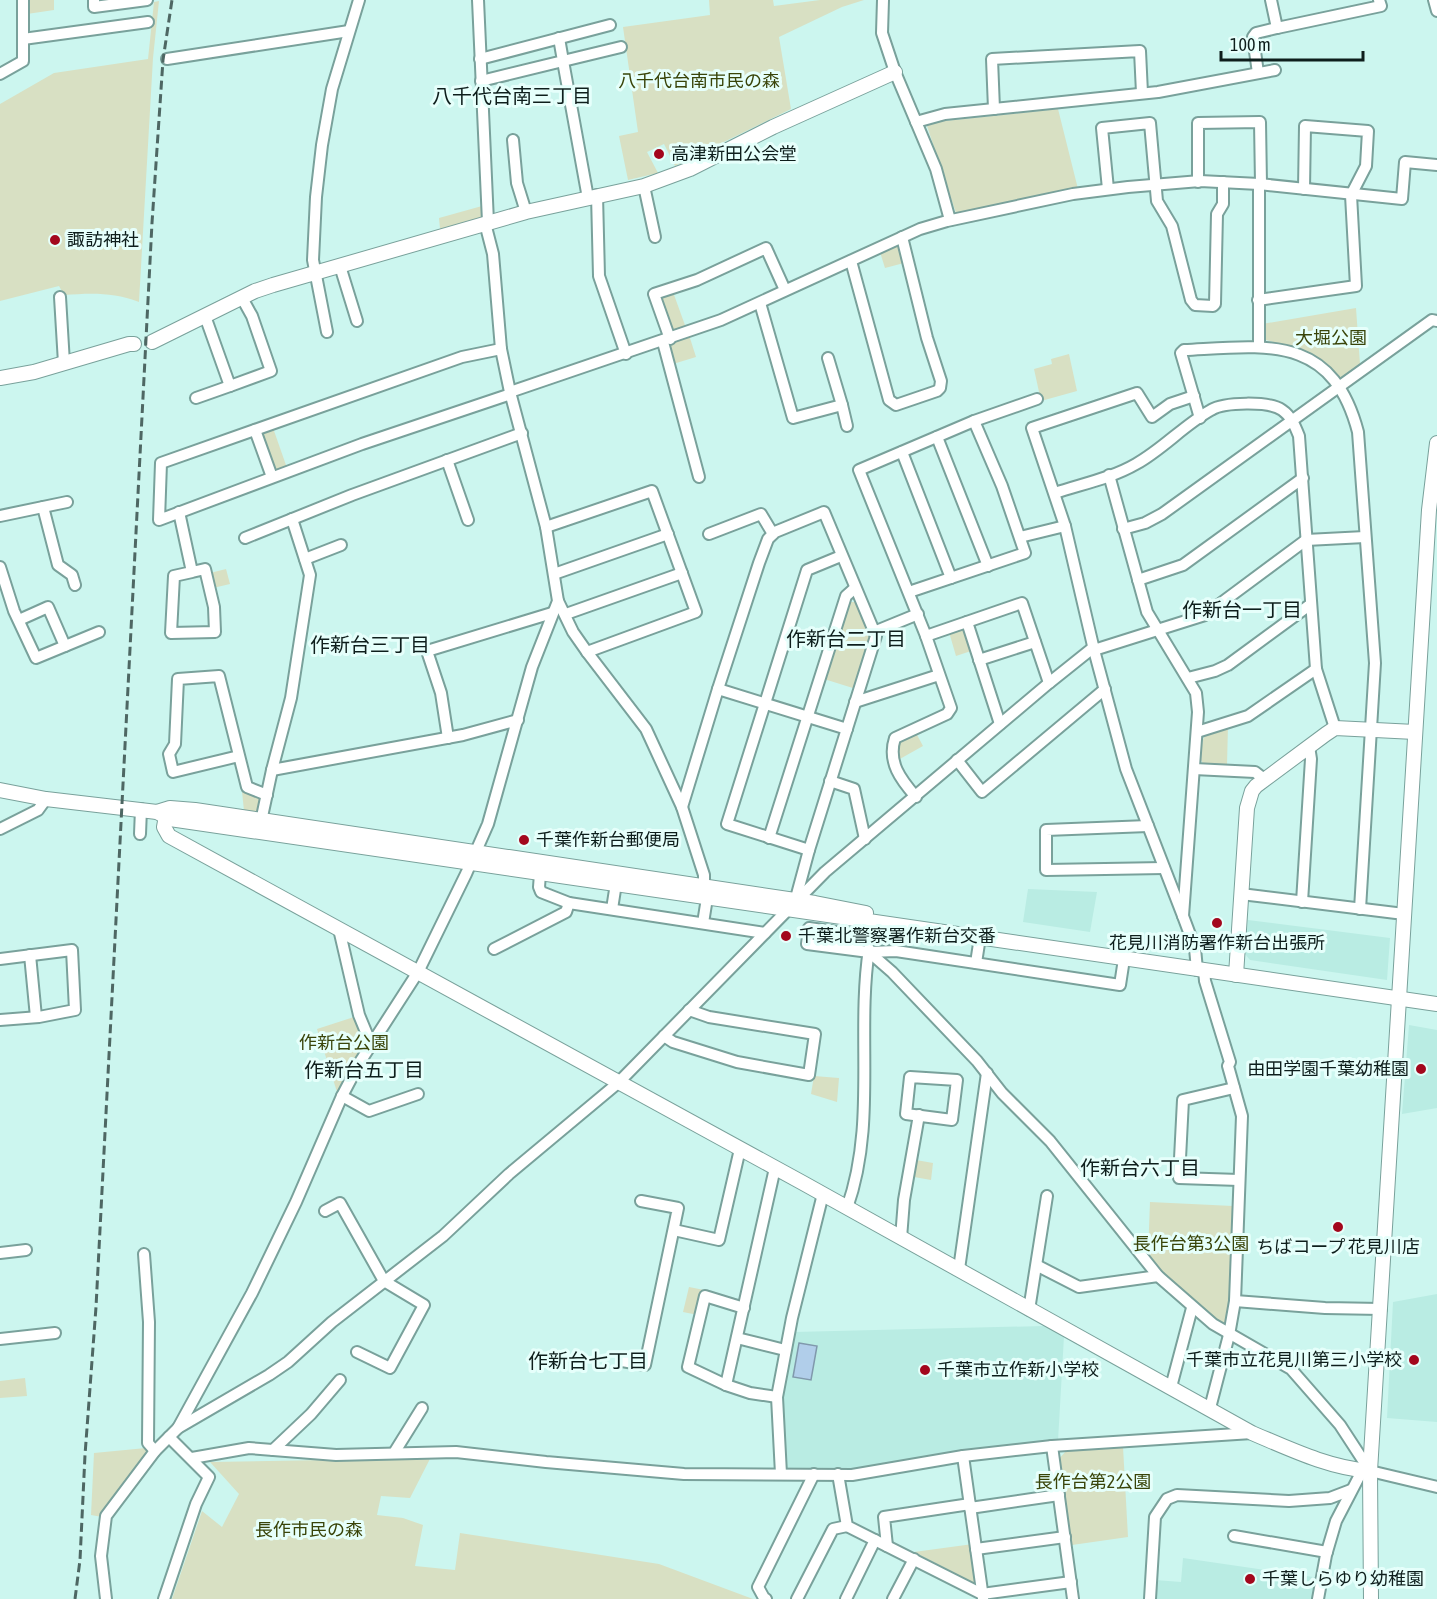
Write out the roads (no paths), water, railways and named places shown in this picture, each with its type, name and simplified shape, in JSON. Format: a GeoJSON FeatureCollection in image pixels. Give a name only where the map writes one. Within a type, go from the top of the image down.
{"type":"FeatureCollection","features":[{"type":"Feature","properties":{"kind":"street"},"geometry":{"type":"LineString","coordinates":[[0,74],[22,61],[23,0]]}},
{"type":"Feature","properties":{"kind":"street"},"geometry":{"type":"LineString","coordinates":[[94,0],[94,7],[142,0]]}},
{"type":"Feature","properties":{"kind":"street"},"geometry":{"type":"LineString","coordinates":[[327,332],[313,260],[321,145],[332,89],[359,0]]}},
{"type":"Feature","properties":{"kind":"street"},"geometry":{"type":"LineString","coordinates":[[478,0],[486,223],[493,254],[501,349],[546,527],[558,601],[573,632],[646,729],[682,807],[704,875],[703,923]]}},
{"type":"Feature","properties":{"kind":"street"},"geometry":{"type":"LineString","coordinates":[[883,0],[882,33],[895,72],[936,169],[950,220]]}},
{"type":"Feature","properties":{"kind":"street"},"geometry":{"type":"LineString","coordinates":[[1271,0],[1277,28]]}},
{"type":"Feature","properties":{"kind":"street"},"geometry":{"type":"LineString","coordinates":[[1258,73],[1253,37],[1256,33],[1381,6],[1379,0]]}},
{"type":"Feature","properties":{"kind":"street"},"geometry":{"type":"LineString","coordinates":[[1434,0],[1437,11]]}},
{"type":"Feature","properties":{"kind":"street"},"geometry":{"type":"LineString","coordinates":[[23,39],[148,22]]}},
{"type":"Feature","properties":{"kind":"street"},"geometry":{"type":"LineString","coordinates":[[480,59],[610,25]]}},
{"type":"Feature","properties":{"kind":"street"},"geometry":{"type":"LineString","coordinates":[[167,59],[349,31]]}},
{"type":"Feature","properties":{"kind":"street"},"geometry":{"type":"LineString","coordinates":[[559,38],[592,197],[599,276],[626,354]]}},
{"type":"Feature","properties":{"kind":"street"},"geometry":{"type":"LineString","coordinates":[[481,81],[621,47]]}},
{"type":"Feature","properties":{"kind":"street"},"geometry":{"type":"LineString","coordinates":[[994,109],[992,59],[1140,51],[1142,93]]}},
{"type":"Feature","properties":{"kind":"street"},"geometry":{"type":"LineString","coordinates":[[916,122],[945,114],[1158,92],[1275,70]]}},
{"type":"Feature","properties":{"kind":"street"},"geometry":{"type":"LineString","coordinates":[[152,342],[264,288],[526,212],[644,186],[690,169],[773,127],[895,72]]}},
{"type":"Feature","properties":{"kind":"street"},"geometry":{"type":"LineString","coordinates":[[1198,182],[1198,123],[1260,122],[1259,346]]}},
{"type":"Feature","properties":{"kind":"street"},"geometry":{"type":"LineString","coordinates":[[1108,189],[1102,128],[1150,123],[1158,204],[1172,226],[1191,300],[1195,305],[1213,306],[1215,304],[1217,214],[1223,204],[1223,182]]}},
{"type":"Feature","properties":{"kind":"street"},"geometry":{"type":"LineString","coordinates":[[1258,300],[1356,286],[1351,195],[1366,166],[1368,131],[1305,126],[1304,189]]}},
{"type":"Feature","properties":{"kind":"street"},"geometry":{"type":"LineString","coordinates":[[513,140],[517,183],[526,212]]}},
{"type":"Feature","properties":{"kind":"street"},"geometry":{"type":"LineString","coordinates":[[501,349],[462,357],[161,463],[159,520],[272,477],[290,473],[430,421],[721,320],[920,229],[950,220],[1073,194],[1198,182],[1260,184],[1402,199],[1404,162],[1437,165]]}},
{"type":"Feature","properties":{"kind":"street"},"geometry":{"type":"LineString","coordinates":[[644,186],[655,237]]}},
{"type":"Feature","properties":{"kind":"street"},"geometry":{"type":"LineString","coordinates":[[851,261],[889,400],[896,405],[937,391],[941,381],[927,338],[902,237]]}},
{"type":"Feature","properties":{"kind":"street"},"geometry":{"type":"LineString","coordinates":[[699,477],[654,294],[697,279],[766,248],[785,290]]}},
{"type":"Feature","properties":{"kind":"street"},"geometry":{"type":"LineString","coordinates":[[340,266],[357,321]]}},
{"type":"Feature","properties":{"kind":"street"},"geometry":{"type":"LineString","coordinates":[[60,297],[64,363]]}},
{"type":"Feature","properties":{"kind":"street"},"geometry":{"type":"LineString","coordinates":[[196,398],[272,371],[252,316],[242,297]]}},
{"type":"Feature","properties":{"kind":"street"},"geometry":{"type":"LineString","coordinates":[[760,303],[793,418],[842,405]]}},
{"type":"Feature","properties":{"kind":"street"},"geometry":{"type":"LineString","coordinates":[[205,316],[230,386]]}},
{"type":"Feature","properties":{"kind":"street"},"geometry":{"type":"LineString","coordinates":[[1123,529],[1145,523],[1162,514],[1432,320],[1437,321]]}},
{"type":"Feature","properties":{"kind":"street"},"geometry":{"type":"LineString","coordinates":[[0,378],[34,372],[134,344]]}},
{"type":"Feature","properties":{"kind":"street"},"geometry":{"type":"LineString","coordinates":[[1200,418],[1181,353],[1184,350],[1259,346],[1289,350],[1312,361],[1339,386],[1353,413],[1358,432],[1375,663],[1360,909]]}},
{"type":"Feature","properties":{"kind":"street"},"geometry":{"type":"LineString","coordinates":[[828,358],[847,426]]}},
{"type":"Feature","properties":{"kind":"street"},"geometry":{"type":"LineString","coordinates":[[1194,396],[1170,404],[1152,417],[1137,393],[1032,428],[1065,526],[1126,770],[1195,948],[1230,1062],[1228,1066],[1242,1116],[1235,1301],[1229,1335],[1210,1408]]}},
{"type":"Feature","properties":{"kind":"street"},"geometry":{"type":"LineString","coordinates":[[916,797],[897,776],[891,748],[895,738],[947,714],[951,708],[918,614],[859,470],[974,420],[1037,399]]}},
{"type":"Feature","properties":{"kind":"street"},"geometry":{"type":"LineString","coordinates":[[1055,493],[1124,470],[1156,452],[1218,407],[1263,404],[1281,408],[1292,419],[1299,436],[1316,669],[1335,728]]}},
{"type":"Feature","properties":{"kind":"street"},"geometry":{"type":"LineString","coordinates":[[909,592],[1025,553],[1002,486],[974,420]]}},
{"type":"Feature","properties":{"kind":"street"},"geometry":{"type":"LineString","coordinates":[[255,430],[272,477]]}},
{"type":"Feature","properties":{"kind":"street"},"geometry":{"type":"LineString","coordinates":[[245,537],[522,433]]}},
{"type":"Feature","properties":{"kind":"street"},"geometry":{"type":"LineString","coordinates":[[937,436],[988,566]]}},
{"type":"Feature","properties":{"kind":"street"},"geometry":{"type":"LineString","coordinates":[[1371,1599],[1366,1471],[1381,1309],[1415,732],[1437,442]]}},
{"type":"Feature","properties":{"kind":"street"},"geometry":{"type":"LineString","coordinates":[[902,452],[951,578]]}},
{"type":"Feature","properties":{"kind":"street"},"geometry":{"type":"LineString","coordinates":[[447,460],[468,520]]}},
{"type":"Feature","properties":{"kind":"street"},"geometry":{"type":"LineString","coordinates":[[1109,476],[1148,612],[1188,678],[1196,693],[1198,704],[1183,916]]}},
{"type":"Feature","properties":{"kind":"street"},"geometry":{"type":"LineString","coordinates":[[1138,580],[1183,565],[1303,478]]}},
{"type":"Feature","properties":{"kind":"street"},"geometry":{"type":"LineString","coordinates":[[546,527],[652,490],[696,612],[587,652]]}},
{"type":"Feature","properties":{"kind":"street"},"geometry":{"type":"LineString","coordinates":[[0,516],[68,502]]}},
{"type":"Feature","properties":{"kind":"street"},"geometry":{"type":"LineString","coordinates":[[43,507],[58,565],[72,574],[75,585]]}},
{"type":"Feature","properties":{"kind":"street"},"geometry":{"type":"LineString","coordinates":[[179,512],[192,572]]}},
{"type":"Feature","properties":{"kind":"street"},"geometry":{"type":"LineString","coordinates":[[682,807],[768,539],[772,534],[824,512],[876,636],[791,905]]}},
{"type":"Feature","properties":{"kind":"street"},"geometry":{"type":"LineString","coordinates":[[709,534],[761,514],[772,534]]}},
{"type":"Feature","properties":{"kind":"street"},"geometry":{"type":"LineString","coordinates":[[260,827],[293,687],[310,575],[292,519]]}},
{"type":"Feature","properties":{"kind":"street"},"geometry":{"type":"LineString","coordinates":[[1020,537],[1065,526]]}},
{"type":"Feature","properties":{"kind":"street"},"geometry":{"type":"LineString","coordinates":[[554,574],[668,534]]}},
{"type":"Feature","properties":{"kind":"street"},"geometry":{"type":"LineString","coordinates":[[106,1599],[101,1556],[106,1516],[155,1451],[178,1428],[288,1362],[332,1322],[443,1236],[509,1174],[618,1083],[825,872],[957,760],[1049,683],[1094,649],[1205,615],[1306,540],[1365,537]]}},
{"type":"Feature","properties":{"kind":"street"},"geometry":{"type":"LineString","coordinates":[[305,559],[341,545]]}},
{"type":"Feature","properties":{"kind":"street"},"geometry":{"type":"LineString","coordinates":[[809,850],[727,824],[807,570],[841,556]]}},
{"type":"Feature","properties":{"kind":"street"},"geometry":{"type":"LineString","coordinates":[[0,567],[18,620],[36,658],[99,632]]}},
{"type":"Feature","properties":{"kind":"street"},"geometry":{"type":"LineString","coordinates":[[205,569],[214,607],[215,632],[171,633],[174,576],[192,572],[205,569]]}},
{"type":"Feature","properties":{"kind":"street"},"geometry":{"type":"LineString","coordinates":[[566,614],[682,573]]}},
{"type":"Feature","properties":{"kind":"street"},"geometry":{"type":"LineString","coordinates":[[769,838],[846,596],[855,588]]}},
{"type":"Feature","properties":{"kind":"street"},"geometry":{"type":"LineString","coordinates":[[178,1428],[252,1293],[296,1202],[342,1095],[371,1044],[418,972],[473,858],[488,824],[532,667],[558,601]]}},
{"type":"Feature","properties":{"kind":"street"},"geometry":{"type":"LineString","coordinates":[[926,636],[1022,603],[1049,683]]}},
{"type":"Feature","properties":{"kind":"street"},"geometry":{"type":"LineString","coordinates":[[1188,678],[1228,665],[1311,604]]}},
{"type":"Feature","properties":{"kind":"street"},"geometry":{"type":"LineString","coordinates":[[18,620],[48,607],[65,646]]}},
{"type":"Feature","properties":{"kind":"street"},"geometry":{"type":"LineString","coordinates":[[448,738],[441,693],[427,651],[552,613]]}},
{"type":"Feature","properties":{"kind":"street"},"geometry":{"type":"LineString","coordinates":[[874,632],[918,614]]}},
{"type":"Feature","properties":{"kind":"street"},"geometry":{"type":"LineString","coordinates":[[967,622],[1000,724]]}},
{"type":"Feature","properties":{"kind":"street"},"geometry":{"type":"LineString","coordinates":[[979,660],[1035,642]]}},
{"type":"Feature","properties":{"kind":"street"},"geometry":{"type":"LineString","coordinates":[[1197,732],[1248,716],[1316,669]]}},
{"type":"Feature","properties":{"kind":"street"},"geometry":{"type":"LineString","coordinates":[[855,702],[939,675]]}},
{"type":"Feature","properties":{"kind":"street"},"geometry":{"type":"LineString","coordinates":[[239,756],[173,772],[169,754],[175,744],[178,679],[219,676],[239,756],[247,788],[267,795]]}},
{"type":"Feature","properties":{"kind":"street"},"geometry":{"type":"LineString","coordinates":[[718,689],[847,729]]}},
{"type":"Feature","properties":{"kind":"street"},"geometry":{"type":"LineString","coordinates":[[957,760],[982,792],[1105,689]]}},
{"type":"Feature","properties":{"kind":"street"},"geometry":{"type":"LineString","coordinates":[[272,770],[448,738],[518,720]]}},
{"type":"Feature","properties":{"kind":"street"},"geometry":{"type":"LineString","coordinates":[[1236,975],[1247,808],[1252,791],[1264,779],[1335,728],[1415,732]]}},
{"type":"Feature","properties":{"kind":"street"},"geometry":{"type":"LineString","coordinates":[[1302,902],[1311,759],[1309,746]]}},
{"type":"Feature","properties":{"kind":"street"},"geometry":{"type":"LineString","coordinates":[[1194,769],[1255,772],[1264,779]]}},
{"type":"Feature","properties":{"kind":"street"},"geometry":{"type":"LineString","coordinates":[[830,781],[854,789],[865,839]]}},
{"type":"Feature","properties":{"kind":"street"},"geometry":{"type":"LineString","coordinates":[[0,790],[46,799],[141,809],[170,819],[260,827],[791,905],[847,908],[874,919],[907,926],[1437,1004]]}},
{"type":"Feature","properties":{"kind":"street"},"geometry":{"type":"LineString","coordinates":[[0,828],[38,810],[46,799]]}},
{"type":"Feature","properties":{"kind":"street"},"geometry":{"type":"LineString","coordinates":[[140,834],[141,809]]}},
{"type":"Feature","properties":{"kind":"street"},"geometry":{"type":"LineString","coordinates":[[161,814],[164,827],[170,836],[776,1168],[1252,1433],[1299,1453],[1437,1487]]}},
{"type":"Feature","properties":{"kind":"street"},"geometry":{"type":"LineString","coordinates":[[1148,826],[1046,830],[1046,870],[1164,868]]}},
{"type":"Feature","properties":{"kind":"street"},"geometry":{"type":"LineString","coordinates":[[473,858],[540,874],[616,880]]}},
{"type":"Feature","properties":{"kind":"street"},"geometry":{"type":"LineString","coordinates":[[540,874],[539,887],[542,892],[569,903],[765,933]]}},
{"type":"Feature","properties":{"kind":"street"},"geometry":{"type":"LineString","coordinates":[[612,909],[616,880]]}},
{"type":"Feature","properties":{"kind":"street"},"geometry":{"type":"LineString","coordinates":[[1241,894],[1404,914]]}},
{"type":"Feature","properties":{"kind":"street"},"geometry":{"type":"LineString","coordinates":[[494,949],[566,912],[569,903]]}},
{"type":"Feature","properties":{"kind":"street"},"geometry":{"type":"LineString","coordinates":[[847,1208],[853,1190],[864,1125],[865,1020],[869,952],[874,919]]}},
{"type":"Feature","properties":{"kind":"street"},"geometry":{"type":"LineString","coordinates":[[872,937],[809,928],[807,944],[869,952],[896,951],[1120,985],[1124,959]]}},
{"type":"Feature","properties":{"kind":"street"},"geometry":{"type":"LineString","coordinates":[[339,929],[359,1015],[371,1044]]}},
{"type":"Feature","properties":{"kind":"street"},"geometry":{"type":"LineString","coordinates":[[976,963],[980,937]]}},
{"type":"Feature","properties":{"kind":"street"},"geometry":{"type":"LineString","coordinates":[[0,959],[72,950],[75,1010],[0,1020]]}},
{"type":"Feature","properties":{"kind":"street"},"geometry":{"type":"LineString","coordinates":[[869,952],[892,972],[1002,1093],[1050,1141],[1158,1276],[1192,1308],[1229,1335],[1291,1369],[1340,1425],[1366,1471]]}},
{"type":"Feature","properties":{"kind":"street"},"geometry":{"type":"LineString","coordinates":[[30,955],[36,1017]]}},
{"type":"Feature","properties":{"kind":"street"},"geometry":{"type":"LineString","coordinates":[[664,1036],[673,1042],[736,1062],[809,1075],[815,1034],[709,1017],[689,1010]]}},
{"type":"Feature","properties":{"kind":"street"},"geometry":{"type":"LineString","coordinates":[[959,1269],[987,1074]]}},
{"type":"Feature","properties":{"kind":"street"},"geometry":{"type":"LineString","coordinates":[[910,1077],[957,1080],[952,1120],[919,1115],[906,1114],[910,1077]]}},
{"type":"Feature","properties":{"kind":"street"},"geometry":{"type":"LineString","coordinates":[[1234,1088],[1183,1100],[1179,1178],[1239,1180]]}},
{"type":"Feature","properties":{"kind":"street"},"geometry":{"type":"LineString","coordinates":[[342,1095],[369,1111],[418,1094]]}},
{"type":"Feature","properties":{"kind":"street"},"geometry":{"type":"LineString","coordinates":[[901,1238],[904,1200],[919,1115]]}},
{"type":"Feature","properties":{"kind":"street"},"geometry":{"type":"LineString","coordinates":[[674,1230],[719,1240],[740,1149]]}},
{"type":"Feature","properties":{"kind":"street"},"geometry":{"type":"LineString","coordinates":[[726,1385],[776,1168]]}},
{"type":"Feature","properties":{"kind":"street"},"geometry":{"type":"LineString","coordinates":[[781,1474],[777,1397],[785,1350],[823,1194]]}},
{"type":"Feature","properties":{"kind":"street"},"geometry":{"type":"LineString","coordinates":[[1029,1310],[1038,1266],[1047,1196]]}},
{"type":"Feature","properties":{"kind":"street"},"geometry":{"type":"LineString","coordinates":[[622,1361],[645,1365],[678,1208],[641,1200]]}},
{"type":"Feature","properties":{"kind":"street"},"geometry":{"type":"LineString","coordinates":[[325,1211],[339,1203],[384,1281],[424,1305],[390,1368],[357,1352]]}},
{"type":"Feature","properties":{"kind":"street"},"geometry":{"type":"LineString","coordinates":[[0,1253],[26,1250]]}},
{"type":"Feature","properties":{"kind":"street"},"geometry":{"type":"LineString","coordinates":[[144,1254],[148,1322],[148,1443],[155,1451]]}},
{"type":"Feature","properties":{"kind":"street"},"geometry":{"type":"LineString","coordinates":[[1038,1266],[1079,1287],[1158,1276]]}},
{"type":"Feature","properties":{"kind":"street"},"geometry":{"type":"LineString","coordinates":[[744,1308],[705,1296],[688,1367],[726,1385],[750,1393],[777,1397]]}},
{"type":"Feature","properties":{"kind":"street"},"geometry":{"type":"LineString","coordinates":[[1235,1301],[1325,1308],[1381,1309]]}},
{"type":"Feature","properties":{"kind":"street"},"geometry":{"type":"LineString","coordinates":[[1171,1387],[1192,1308]]}},
{"type":"Feature","properties":{"kind":"street"},"geometry":{"type":"LineString","coordinates":[[0,1339],[55,1333]]}},
{"type":"Feature","properties":{"kind":"street"},"geometry":{"type":"LineString","coordinates":[[737,1338],[785,1350]]}},
{"type":"Feature","properties":{"kind":"street"},"geometry":{"type":"LineString","coordinates":[[273,1450],[311,1414],[340,1380]]}},
{"type":"Feature","properties":{"kind":"street"},"geometry":{"type":"LineString","coordinates":[[394,1453],[422,1408]]}},
{"type":"Feature","properties":{"kind":"street"},"geometry":{"type":"LineString","coordinates":[[192,1458],[249,1448],[336,1455],[456,1452],[684,1474],[838,1474],[852,1476],[963,1456],[1052,1446],[1252,1433]]}},
{"type":"Feature","properties":{"kind":"street"},"geometry":{"type":"LineString","coordinates":[[164,1599],[196,1504],[209,1477],[169,1437]]}},
{"type":"Feature","properties":{"kind":"street"},"geometry":{"type":"LineString","coordinates":[[1052,1446],[1073,1599]]}},
{"type":"Feature","properties":{"kind":"street"},"geometry":{"type":"LineString","coordinates":[[963,1456],[983,1596]]}},
{"type":"Feature","properties":{"kind":"street"},"geometry":{"type":"LineString","coordinates":[[1318,1599],[1336,1521],[1351,1490],[1366,1471]]}},
{"type":"Feature","properties":{"kind":"street"},"geometry":{"type":"LineString","coordinates":[[766,1599],[758,1587],[814,1474]]}},
{"type":"Feature","properties":{"kind":"street"},"geometry":{"type":"LineString","coordinates":[[838,1474],[847,1526]]}},
{"type":"Feature","properties":{"kind":"street"},"geometry":{"type":"LineString","coordinates":[[1150,1599],[1155,1517],[1167,1498],[1177,1495],[1289,1501],[1330,1498],[1351,1490]]}},
{"type":"Feature","properties":{"kind":"street"},"geometry":{"type":"LineString","coordinates":[[887,1546],[884,1517],[1059,1495]]}},
{"type":"Feature","properties":{"kind":"street"},"geometry":{"type":"LineString","coordinates":[[797,1599],[833,1529],[847,1526],[983,1596],[1071,1582]]}},
{"type":"Feature","properties":{"kind":"street"},"geometry":{"type":"LineString","coordinates":[[1234,1536],[1327,1552]]}},
{"type":"Feature","properties":{"kind":"street"},"geometry":{"type":"LineString","coordinates":[[976,1549],[1065,1537]]}},
{"type":"Feature","properties":{"kind":"street"},"geometry":{"type":"LineString","coordinates":[[846,1599],[875,1540]]}},
{"type":"Feature","properties":{"kind":"street"},"geometry":{"type":"LineString","coordinates":[[893,1599],[914,1559]]}},
{"type":"Feature","properties":{"kind":"water"},"geometry":{"type":"Polygon","coordinates":[[[799,1343],[817,1346],[811,1380],[793,1377],[799,1343]]]}},
{"type":"Feature","properties":{"kind":"railway"},"geometry":{"type":"LineString","coordinates":[[75,1599],[80,1560],[96,1307],[152,223],[163,60],[172,0]]}},
{"type":"Feature","properties":{"kind":"place","name":"高津新田公会堂"},"geometry":{"type":"Point","coordinates":[659,154]}},
{"type":"Feature","properties":{"kind":"place","name":"諏訪神社"},"geometry":{"type":"Point","coordinates":[55,240]}},
{"type":"Feature","properties":{"kind":"place","name":"千葉作新台郵便局"},"geometry":{"type":"Point","coordinates":[524,840]}},
{"type":"Feature","properties":{"kind":"place","name":"花見川消防署作新台出張所"},"geometry":{"type":"Point","coordinates":[1217,923]}},
{"type":"Feature","properties":{"kind":"place","name":"千葉北警察署作新台交番"},"geometry":{"type":"Point","coordinates":[786,936]}},
{"type":"Feature","properties":{"kind":"place","name":"由田学園千葉幼稚園"},"geometry":{"type":"Point","coordinates":[1421,1069]}},
{"type":"Feature","properties":{"kind":"place","name":"ちばコープ 花見川店"},"geometry":{"type":"Point","coordinates":[1338,1227]}},
{"type":"Feature","properties":{"kind":"place","name":"千葉市立花見川第三小学校"},"geometry":{"type":"Point","coordinates":[1414,1360]}},
{"type":"Feature","properties":{"kind":"place","name":"千葉市立作新小学校"},"geometry":{"type":"Point","coordinates":[925,1370]}},
{"type":"Feature","properties":{"kind":"place","name":"千葉しらゆり幼稚園"},"geometry":{"type":"Point","coordinates":[1250,1579]}},
{"type":"Feature","properties":{"kind":"district","name":"八千代台南三丁目"},"geometry":{"type":"Point","coordinates":[512,96]}},
{"type":"Feature","properties":{"kind":"district","name":"作新台一丁目"},"geometry":{"type":"Point","coordinates":[1242,610]}},
{"type":"Feature","properties":{"kind":"district","name":"作新台二丁目"},"geometry":{"type":"Point","coordinates":[846,639]}},
{"type":"Feature","properties":{"kind":"district","name":"作新台三丁目"},"geometry":{"type":"Point","coordinates":[370,645]}},
{"type":"Feature","properties":{"kind":"district","name":"作新台五丁目"},"geometry":{"type":"Point","coordinates":[364,1070]}},
{"type":"Feature","properties":{"kind":"district","name":"作新台六丁目"},"geometry":{"type":"Point","coordinates":[1140,1168]}},
{"type":"Feature","properties":{"kind":"district","name":"作新台七丁目"},"geometry":{"type":"Point","coordinates":[588,1361]}},
{"type":"Feature","properties":{"kind":"park label","name":"八千代台南市民の森"},"geometry":{"type":"Point","coordinates":[699,81]}},
{"type":"Feature","properties":{"kind":"park label","name":"大堀公園"},"geometry":{"type":"Point","coordinates":[1331,338]}},
{"type":"Feature","properties":{"kind":"park label","name":"作新台公園"},"geometry":{"type":"Point","coordinates":[344,1043]}},
{"type":"Feature","properties":{"kind":"park label","name":"長作台第3公園"},"geometry":{"type":"Point","coordinates":[1191,1244]}},
{"type":"Feature","properties":{"kind":"park label","name":"長作台第2公園"},"geometry":{"type":"Point","coordinates":[1093,1482]}},
{"type":"Feature","properties":{"kind":"park label","name":"長作市民の森"},"geometry":{"type":"Point","coordinates":[309,1530]}}]}
